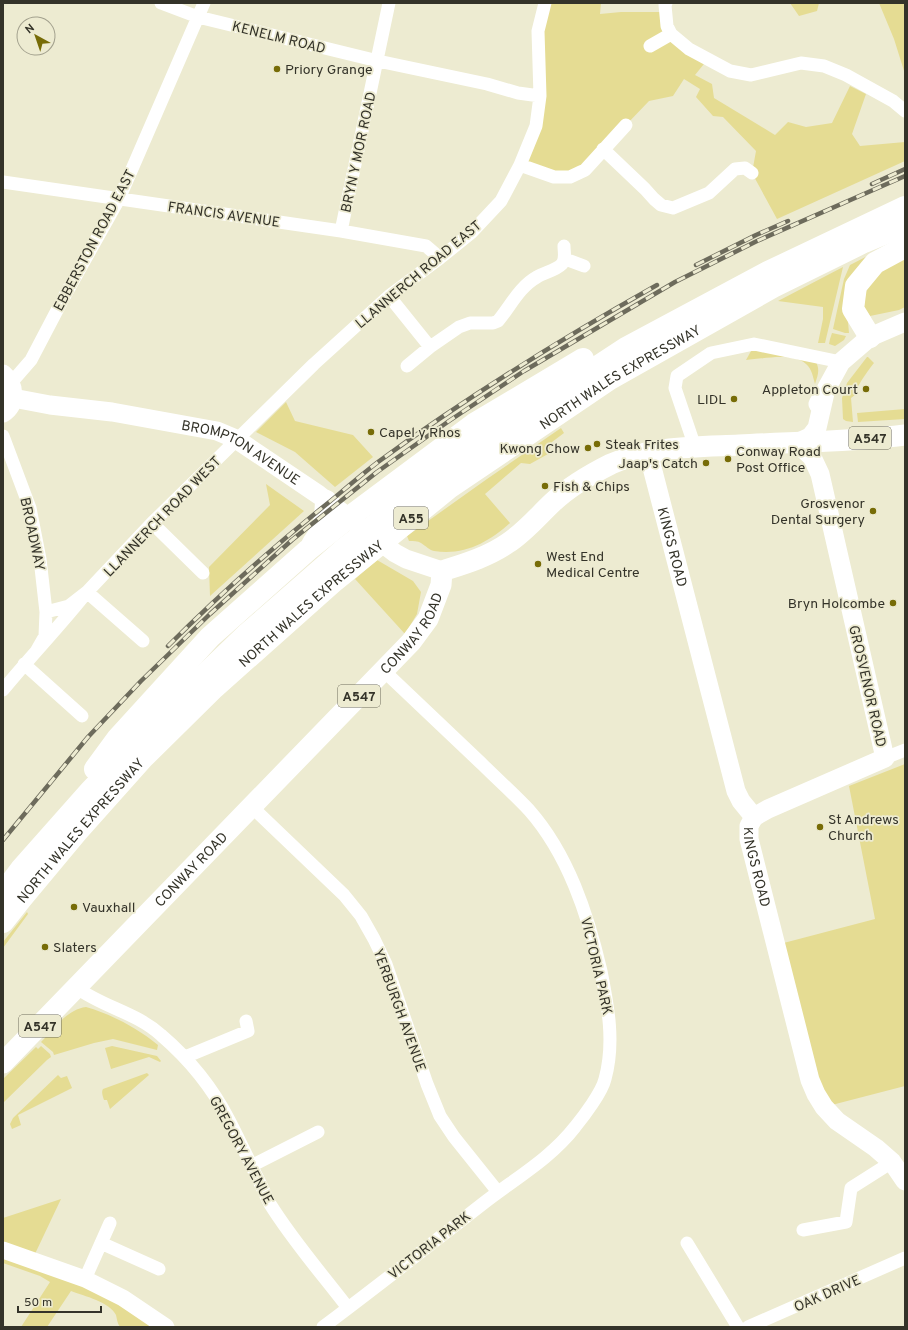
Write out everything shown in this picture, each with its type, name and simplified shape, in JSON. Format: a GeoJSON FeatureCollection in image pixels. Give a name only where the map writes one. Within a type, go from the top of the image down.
{"type":"FeatureCollection","features":[{"type":"Feature","properties":{"kind":"highway"},"geometry":{"type":"LineString","coordinates":[[21,869],[117,739],[210,637],[308,550],[335,511],[474,424],[626,333],[761,266],[905,207]]}},
{"type":"Feature","properties":{"kind":"highway","name":"NORTH WALES EXPRESSWAY"},"geometry":{"type":"LineString","coordinates":[[3,893],[21,869],[91,790],[153,726],[248,633],[344,549],[472,449],[626,348],[768,272],[905,207]]}},
{"type":"Feature","properties":{"kind":"highway","name":"NORTH WALES EXPRESSWAY"},"geometry":{"type":"LineString","coordinates":[[3,922],[77,832],[143,758],[214,688],[332,582],[449,488],[610,379],[773,287],[864,242],[905,225]]}},
{"type":"Feature","properties":{"kind":"highway"},"geometry":{"type":"LineString","coordinates":[[870,337],[853,309],[856,286],[875,263],[905,247]]}},
{"type":"Feature","properties":{"kind":"main road"},"geometry":{"type":"LineString","coordinates":[[764,444],[803,426],[810,418],[825,393],[841,362],[870,337],[905,322]]}},
{"type":"Feature","properties":{"kind":"main road","name":"BROMPTON AVENUE"},"geometry":{"type":"LineString","coordinates":[[7,392],[50,405],[112,412],[154,419],[217,432],[236,439],[395,553],[412,562],[442,571]]}},
{"type":"Feature","properties":{"kind":"main road"},"geometry":{"type":"LineString","coordinates":[[797,443],[810,437],[816,428],[825,393]]}},
{"type":"Feature","properties":{"kind":"main road","name":"CONWAY ROAD"},"geometry":{"type":"LineString","coordinates":[[3,1063],[411,642],[428,619],[441,585],[442,571],[482,558],[508,544],[525,530],[554,501],[593,474],[630,457],[648,452],[695,447],[797,443],[905,435]]}},
{"type":"Feature","properties":{"kind":"main road","name":"GROSVENOR ROAD"},"geometry":{"type":"LineString","coordinates":[[820,474],[821,460],[825,451],[835,440]]}},
{"type":"Feature","properties":{"kind":"main road","name":"GROSVENOR ROAD"},"geometry":{"type":"LineString","coordinates":[[797,443],[812,458],[820,474],[885,758]]}},
{"type":"Feature","properties":{"kind":"main road","name":"KINGS ROAD"},"geometry":{"type":"LineString","coordinates":[[648,452],[736,791],[741,801],[754,817],[749,826],[748,839],[810,1080],[824,1107],[837,1121],[876,1148],[892,1162],[905,1181]]}},
{"type":"Feature","properties":{"kind":"main road"},"geometry":{"type":"LineString","coordinates":[[754,817],[768,809],[885,758]]}},
{"type":"Feature","properties":{"kind":"street","name":"KENELM ROAD"},"geometry":{"type":"LineString","coordinates":[[161,3],[198,17],[378,61],[487,84],[518,93],[540,96]]}},
{"type":"Feature","properties":{"kind":"street","name":"EBBERSTON ROAD EAST"},"geometry":{"type":"LineString","coordinates":[[7,392],[31,360],[118,199],[204,3]]}},
{"type":"Feature","properties":{"kind":"street","name":"BRYN Y MOR ROAD"},"geometry":{"type":"LineString","coordinates":[[341,231],[389,3]]}},
{"type":"Feature","properties":{"kind":"street","name":"LLANNERCH ROAD EAST"},"geometry":{"type":"LineString","coordinates":[[236,439],[314,364],[389,296],[471,233],[501,201],[520,165],[536,126],[540,96],[538,31],[545,3]]}},
{"type":"Feature","properties":{"kind":"street"},"geometry":{"type":"LineString","coordinates":[[666,3],[667,26],[671,34],[689,49],[730,71],[751,75],[801,63],[824,66],[846,75],[893,101],[905,111]]}},
{"type":"Feature","properties":{"kind":"street"},"geometry":{"type":"LineString","coordinates":[[650,46],[671,34]]}},
{"type":"Feature","properties":{"kind":"street"},"geometry":{"type":"LineString","coordinates":[[520,165],[554,177],[570,177],[585,170],[626,125]]}},
{"type":"Feature","properties":{"kind":"street"},"geometry":{"type":"LineString","coordinates":[[603,149],[658,202],[662,205],[673,208],[709,193],[735,169],[745,168],[752,173]]}},
{"type":"Feature","properties":{"kind":"street","name":"FRANCIS AVENUE"},"geometry":{"type":"LineString","coordinates":[[3,182],[341,231],[426,246],[440,258]]}},
{"type":"Feature","properties":{"kind":"street"},"geometry":{"type":"LineString","coordinates":[[407,366],[459,326],[470,323],[494,323],[498,321],[524,286],[536,277],[556,269],[563,264],[564,252],[584,266]]}},
{"type":"Feature","properties":{"kind":"street"},"geometry":{"type":"LineString","coordinates":[[389,296],[430,347]]}},
{"type":"Feature","properties":{"kind":"street"},"geometry":{"type":"LineString","coordinates":[[695,447],[675,388],[677,376],[712,353],[754,344],[841,362]]}},
{"type":"Feature","properties":{"kind":"street","name":"BROADWAY"},"geometry":{"type":"LineString","coordinates":[[3,436],[30,508],[40,559],[46,612]]}},
{"type":"Feature","properties":{"kind":"street","name":"LLANNERCH ROAD WEST"},"geometry":{"type":"LineString","coordinates":[[3,690],[24,664],[57,629],[87,592],[152,523],[236,439]]}},
{"type":"Feature","properties":{"kind":"street"},"geometry":{"type":"LineString","coordinates":[[152,523],[203,573]]}},
{"type":"Feature","properties":{"kind":"street"},"geometry":{"type":"LineString","coordinates":[[87,592],[143,641]]}},
{"type":"Feature","properties":{"kind":"street","name":"LLANNERCH ROAD WEST"},"geometry":{"type":"LineString","coordinates":[[37,650],[45,636],[46,612],[69,606],[87,592]]}},
{"type":"Feature","properties":{"kind":"street"},"geometry":{"type":"LineString","coordinates":[[24,664],[82,716]]}},
{"type":"Feature","properties":{"kind":"street","name":"VICTORIA PARK"},"geometry":{"type":"LineString","coordinates":[[323,1327],[498,1192],[544,1160],[575,1128],[592,1103],[605,1082],[609,1062],[610,1024],[596,952],[583,907],[566,867],[549,837],[529,810],[384,671]]}},
{"type":"Feature","properties":{"kind":"street"},"geometry":{"type":"LineString","coordinates":[[885,758],[905,750]]}},
{"type":"Feature","properties":{"kind":"street","name":"YERBURGH AVENUE"},"geometry":{"type":"LineString","coordinates":[[252,807],[344,895],[361,916],[386,964],[427,1084],[440,1116],[454,1137],[498,1192]]}},
{"type":"Feature","properties":{"kind":"street","name":"GREGORY AVENUE"},"geometry":{"type":"LineString","coordinates":[[77,988],[88,996],[141,1019],[185,1057],[215,1096],[270,1203],[348,1308]]}},
{"type":"Feature","properties":{"kind":"street"},"geometry":{"type":"LineString","coordinates":[[185,1057],[248,1031],[246,1022]]}},
{"type":"Feature","properties":{"kind":"street"},"geometry":{"type":"LineString","coordinates":[[251,1166],[318,1132]]}},
{"type":"Feature","properties":{"kind":"street"},"geometry":{"type":"LineString","coordinates":[[803,1230],[846,1222],[851,1188],[892,1162]]}},
{"type":"Feature","properties":{"kind":"street"},"geometry":{"type":"LineString","coordinates":[[85,1279],[110,1223]]}},
{"type":"Feature","properties":{"kind":"street"},"geometry":{"type":"LineString","coordinates":[[101,1243],[159,1269]]}},
{"type":"Feature","properties":{"kind":"street"},"geometry":{"type":"LineString","coordinates":[[686,1243],[738,1327]]}},
{"type":"Feature","properties":{"kind":"street"},"geometry":{"type":"LineString","coordinates":[[3,1250],[85,1279],[123,1298],[166,1327]]}},
{"type":"Feature","properties":{"kind":"street","name":"OAK DRIVE"},"geometry":{"type":"LineString","coordinates":[[748,1327],[905,1258]]}},
{"type":"Feature","properties":{"kind":"shaded area"},"geometry":{"type":"Polygon","coordinates":[[[545,3],[601,3],[600,14],[621,12],[666,12],[671,34],[708,59],[695,75],[712,84],[714,98],[775,135],[788,122],[806,127],[832,123],[850,86],[866,94],[852,134],[860,146],[905,142],[905,161],[777,219],[752,173],[756,151],[723,117],[713,116],[696,97],[700,89],[684,79],[673,96],[649,101],[626,125],[570,177],[520,165],[536,125],[545,3]]]}},
{"type":"Feature","properties":{"kind":"shaded area"},"geometry":{"type":"Polygon","coordinates":[[[790,3],[819,3],[817,11],[799,16],[790,3]]]}},
{"type":"Feature","properties":{"kind":"shaded area"},"geometry":{"type":"Polygon","coordinates":[[[879,3],[905,3],[905,74],[894,39],[879,3]]]}},
{"type":"Feature","properties":{"kind":"shaded area"},"geometry":{"type":"Polygon","coordinates":[[[881,249],[848,322],[849,333],[833,329],[844,279],[850,265],[881,249]]]}},
{"type":"Feature","properties":{"kind":"shaded area"},"geometry":{"type":"Polygon","coordinates":[[[905,256],[905,307],[899,310],[870,316],[864,307],[867,287],[876,274],[905,256]]]}},
{"type":"Feature","properties":{"kind":"shaded area"},"geometry":{"type":"Polygon","coordinates":[[[843,267],[825,343],[818,343],[823,319],[823,307],[778,301],[843,267]]]}},
{"type":"Feature","properties":{"kind":"shaded area"},"geometry":{"type":"Polygon","coordinates":[[[832,333],[846,336],[844,340],[835,346],[829,344],[832,333]]]}},
{"type":"Feature","properties":{"kind":"shaded area"},"geometry":{"type":"Polygon","coordinates":[[[751,351],[759,351],[816,362],[818,373],[815,384],[810,368],[800,360],[777,357],[746,360],[751,351]]]}},
{"type":"Feature","properties":{"kind":"shaded area"},"geometry":{"type":"Polygon","coordinates":[[[867,357],[874,363],[860,383],[855,395],[851,398],[853,422],[846,421],[843,419],[842,398],[847,383],[867,357]]]}},
{"type":"Feature","properties":{"kind":"shaded area"},"geometry":{"type":"Polygon","coordinates":[[[286,402],[295,421],[353,435],[373,457],[335,487],[295,452],[256,432],[286,402]]]}},
{"type":"Feature","properties":{"kind":"shaded area"},"geometry":{"type":"Polygon","coordinates":[[[905,409],[905,419],[858,422],[857,413],[905,409]]]}},
{"type":"Feature","properties":{"kind":"shaded area"},"geometry":{"type":"Polygon","coordinates":[[[561,428],[564,433],[552,442],[548,454],[530,464],[521,463],[485,494],[510,523],[502,530],[485,542],[456,551],[434,551],[420,542],[409,541],[407,536],[561,428]]]}},
{"type":"Feature","properties":{"kind":"shaded area"},"geometry":{"type":"Polygon","coordinates":[[[266,484],[304,511],[210,596],[209,567],[270,505],[266,484]]]}},
{"type":"Feature","properties":{"kind":"shaded area"},"geometry":{"type":"Polygon","coordinates":[[[377,560],[413,581],[421,592],[417,614],[405,634],[355,579],[377,560]]]}},
{"type":"Feature","properties":{"kind":"shaded area"},"geometry":{"type":"Polygon","coordinates":[[[905,764],[905,1086],[824,1107],[776,945],[875,919],[849,786],[905,764]]]}},
{"type":"Feature","properties":{"kind":"shaded area"},"geometry":{"type":"Polygon","coordinates":[[[27,912],[28,914],[3,948],[3,942],[27,912]]]}},
{"type":"Feature","properties":{"kind":"shaded area"},"geometry":{"type":"Polygon","coordinates":[[[86,1007],[115,1018],[142,1033],[158,1045],[157,1050],[113,1039],[54,1055],[53,1052],[41,1042],[72,1012],[86,1007]]]}},
{"type":"Feature","properties":{"kind":"shaded area"},"geometry":{"type":"Polygon","coordinates":[[[41,1046],[50,1054],[51,1057],[3,1103],[3,1079],[36,1047],[38,1049],[41,1046]]]}},
{"type":"Feature","properties":{"kind":"shaded area"},"geometry":{"type":"Polygon","coordinates":[[[112,1046],[157,1056],[161,1061],[160,1062],[149,1057],[111,1069],[105,1048],[112,1046]]]}},
{"type":"Feature","properties":{"kind":"shaded area"},"geometry":{"type":"Polygon","coordinates":[[[147,1073],[149,1075],[110,1109],[107,1100],[104,1100],[102,1093],[103,1089],[147,1073]]]}},
{"type":"Feature","properties":{"kind":"shaded area"},"geometry":{"type":"Polygon","coordinates":[[[58,1075],[61,1078],[67,1076],[72,1088],[18,1115],[21,1125],[12,1129],[10,1124],[13,1118],[58,1075]]]}},
{"type":"Feature","properties":{"kind":"shaded area"},"geometry":{"type":"Polygon","coordinates":[[[61,1199],[34,1256],[3,1245],[3,1218],[61,1199]]]}},
{"type":"Feature","properties":{"kind":"shaded area"},"geometry":{"type":"Polygon","coordinates":[[[3,1256],[73,1280],[160,1327],[120,1327],[116,1315],[108,1306],[71,1291],[47,1327],[21,1327],[50,1282],[40,1276],[3,1263],[3,1256]]]}},
{"type":"Feature","properties":{"kind":"railway"},"geometry":{"type":"LineString","coordinates":[[872,184],[905,169]]}},
{"type":"Feature","properties":{"kind":"railway"},"geometry":{"type":"LineString","coordinates":[[3,840],[88,737],[141,681],[210,614],[292,540],[377,472],[449,421],[524,371],[675,282],[757,241],[905,176]]}},
{"type":"Feature","properties":{"kind":"railway"},"geometry":{"type":"LineString","coordinates":[[696,265],[788,221]]}},
{"type":"Feature","properties":{"kind":"railway"},"geometry":{"type":"LineString","coordinates":[[168,646],[226,590],[307,520],[378,462],[515,369],[585,326],[657,285]]}},
{"type":"Feature","properties":{"kind":"place","name":"Priory Grange"},"geometry":{"type":"Point","coordinates":[277,69]}},
{"type":"Feature","properties":{"kind":"place","name":"Appleton Court"},"geometry":{"type":"Point","coordinates":[866,389]}},
{"type":"Feature","properties":{"kind":"place","name":"LIDL"},"geometry":{"type":"Point","coordinates":[734,399]}},
{"type":"Feature","properties":{"kind":"place","name":"Capel y Rhos"},"geometry":{"type":"Point","coordinates":[371,432]}},
{"type":"Feature","properties":{"kind":"place","name":"Steak Frites"},"geometry":{"type":"Point","coordinates":[597,444]}},
{"type":"Feature","properties":{"kind":"place","name":"Kwong Chow"},"geometry":{"type":"Point","coordinates":[588,448]}},
{"type":"Feature","properties":{"kind":"place","name":"Conway Road Post Office"},"geometry":{"type":"Point","coordinates":[728,459]}},
{"type":"Feature","properties":{"kind":"place","name":"Jaap's Catch"},"geometry":{"type":"Point","coordinates":[706,463]}},
{"type":"Feature","properties":{"kind":"place","name":"Fish & Chips"},"geometry":{"type":"Point","coordinates":[545,486]}},
{"type":"Feature","properties":{"kind":"place","name":"Grosvenor Dental Surgery"},"geometry":{"type":"Point","coordinates":[873,511]}},
{"type":"Feature","properties":{"kind":"place","name":"West End Medical Centre"},"geometry":{"type":"Point","coordinates":[538,564]}},
{"type":"Feature","properties":{"kind":"place","name":"Bryn Holcombe"},"geometry":{"type":"Point","coordinates":[893,603]}},
{"type":"Feature","properties":{"kind":"place","name":"St Andrews Church"},"geometry":{"type":"Point","coordinates":[820,827]}},
{"type":"Feature","properties":{"kind":"place","name":"Vauxhall"},"geometry":{"type":"Point","coordinates":[74,907]}},
{"type":"Feature","properties":{"kind":"place","name":"Slaters"},"geometry":{"type":"Point","coordinates":[45,947]}}]}
